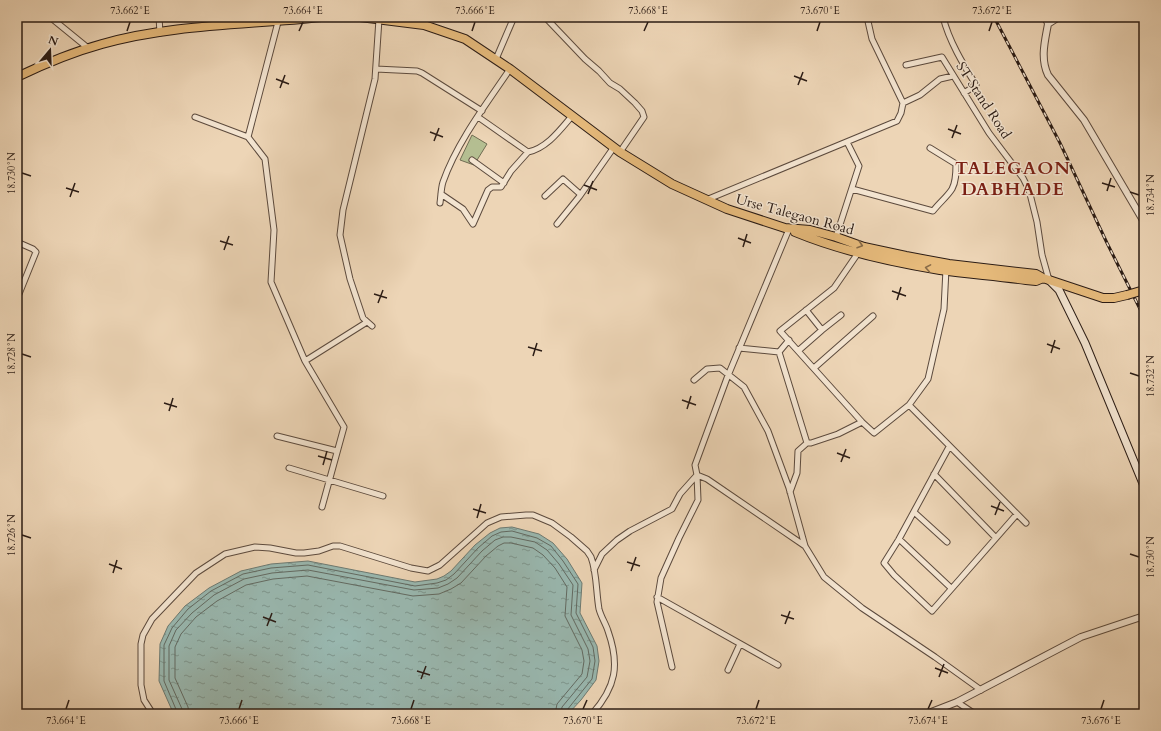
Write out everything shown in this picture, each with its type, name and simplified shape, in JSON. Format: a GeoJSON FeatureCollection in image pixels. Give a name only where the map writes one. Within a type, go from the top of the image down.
{"type":"FeatureCollection","features":[{"type":"Feature","properties":{"kind":"highway"},"geometry":{"type":"LineString","coordinates":[[17,77],[38,67],[88,48],[103,44],[160,33],[249,20],[278,22],[320,17]]}},
{"type":"Feature","properties":{"kind":"highway","name":"Urse Talegaon Road"},"geometry":{"type":"LineString","coordinates":[[360,17],[424,25],[465,39],[510,69],[617,150],[672,184],[727,209],[787,228],[810,230],[875,250],[946,267],[1036,274],[1043,280],[1103,298],[1114,298],[1144,290]]}},
{"type":"Feature","properties":{"kind":"highway"},"geometry":{"type":"LineString","coordinates":[[787,228],[808,237],[858,253],[902,263],[946,267]]}},
{"type":"Feature","properties":{"kind":"main road"},"geometry":{"type":"LineString","coordinates":[[1043,280],[1059,290],[1085,343],[1144,486]]}},
{"type":"Feature","properties":{"kind":"street"},"geometry":{"type":"LineString","coordinates":[[50,17],[88,48]]}},
{"type":"Feature","properties":{"kind":"street"},"geometry":{"type":"LineString","coordinates":[[159,17],[160,33]]}},
{"type":"Feature","properties":{"kind":"street"},"geometry":{"type":"LineString","coordinates":[[496,59],[514,17]]}},
{"type":"Feature","properties":{"kind":"street"},"geometry":{"type":"LineString","coordinates":[[545,17],[585,59],[599,70],[610,83],[620,90],[642,111],[644,117],[557,224]]}},
{"type":"Feature","properties":{"kind":"street"},"geometry":{"type":"LineString","coordinates":[[705,200],[897,121],[903,104],[872,39],[867,17]]}},
{"type":"Feature","properties":{"kind":"street"},"geometry":{"type":"LineString","coordinates":[[943,17],[945,26],[961,60],[976,85],[964,93]]}},
{"type":"Feature","properties":{"kind":"street"},"geometry":{"type":"LineString","coordinates":[[1044,17],[1048,24],[1043,55],[1044,66],[1048,74],[1084,120],[1144,222]]}},
{"type":"Feature","properties":{"kind":"street"},"geometry":{"type":"LineString","coordinates":[[1048,24],[1059,17]]}},
{"type":"Feature","properties":{"kind":"street"},"geometry":{"type":"LineString","coordinates":[[372,326],[364,318],[350,279],[340,235],[343,210],[375,79],[382,19]]}},
{"type":"Feature","properties":{"kind":"street"},"geometry":{"type":"LineString","coordinates":[[248,137],[278,22]]}},
{"type":"Feature","properties":{"kind":"street","name":"ST Stand Road"},"geometry":{"type":"LineString","coordinates":[[906,65],[942,57],[989,133],[1023,178],[1029,190],[1037,222],[1042,255],[1043,280]]}},
{"type":"Feature","properties":{"kind":"street"},"geometry":{"type":"LineString","coordinates":[[376,69],[417,71],[482,111]]}},
{"type":"Feature","properties":{"kind":"street"},"geometry":{"type":"LineString","coordinates":[[440,203],[443,183],[457,152],[510,69]]}},
{"type":"Feature","properties":{"kind":"street"},"geometry":{"type":"LineString","coordinates":[[903,104],[920,95],[940,79],[953,76]]}},
{"type":"Feature","properties":{"kind":"street"},"geometry":{"type":"LineString","coordinates":[[441,194],[463,209],[473,224],[488,190],[492,187],[501,186],[528,152],[543,145],[558,133],[572,116]]}},
{"type":"Feature","properties":{"kind":"street"},"geometry":{"type":"LineString","coordinates":[[195,117],[248,137],[265,159],[274,230],[271,282],[305,362],[344,427],[322,506]]}},
{"type":"Feature","properties":{"kind":"street"},"geometry":{"type":"LineString","coordinates":[[478,117],[528,152]]}},
{"type":"Feature","properties":{"kind":"street"},"geometry":{"type":"LineString","coordinates":[[836,237],[859,166],[847,142]]}},
{"type":"Feature","properties":{"kind":"street"},"geometry":{"type":"LineString","coordinates":[[852,189],[933,211],[939,202],[952,189],[956,177],[956,164],[930,148]]}},
{"type":"Feature","properties":{"kind":"street"},"geometry":{"type":"LineString","coordinates":[[472,160],[504,183]]}},
{"type":"Feature","properties":{"kind":"street"},"geometry":{"type":"LineString","coordinates":[[545,196],[560,181],[563,180],[580,194]]}},
{"type":"Feature","properties":{"kind":"street"},"geometry":{"type":"LineString","coordinates":[[672,667],[657,602],[661,578],[698,500],[695,465],[728,375],[787,228]]}},
{"type":"Feature","properties":{"kind":"street"},"geometry":{"type":"LineString","coordinates":[[17,242],[33,249],[36,252],[17,300]]}},
{"type":"Feature","properties":{"kind":"street"},"geometry":{"type":"LineString","coordinates":[[858,253],[834,288],[780,331],[862,422],[874,433],[909,405],[928,379],[944,309],[946,267]]}},
{"type":"Feature","properties":{"kind":"street"},"geometry":{"type":"LineString","coordinates":[[806,310],[822,330]]}},
{"type":"Feature","properties":{"kind":"street"},"geometry":{"type":"LineString","coordinates":[[798,351],[841,315]]}},
{"type":"Feature","properties":{"kind":"street"},"geometry":{"type":"LineString","coordinates":[[814,368],[873,316]]}},
{"type":"Feature","properties":{"kind":"street"},"geometry":{"type":"LineString","coordinates":[[305,362],[367,322]]}},
{"type":"Feature","properties":{"kind":"street"},"geometry":{"type":"LineString","coordinates":[[779,352],[789,340]]}},
{"type":"Feature","properties":{"kind":"street"},"geometry":{"type":"LineString","coordinates":[[739,348],[779,352]]}},
{"type":"Feature","properties":{"kind":"street"},"geometry":{"type":"LineString","coordinates":[[779,352],[807,443]]}},
{"type":"Feature","properties":{"kind":"street"},"geometry":{"type":"LineString","coordinates":[[694,380],[707,369],[720,368],[744,387],[768,430],[790,492],[805,546],[824,577],[862,608],[981,690]]}},
{"type":"Feature","properties":{"kind":"street"},"geometry":{"type":"LineString","coordinates":[[909,405],[1026,523]]}},
{"type":"Feature","properties":{"kind":"street"},"geometry":{"type":"LineString","coordinates":[[790,492],[797,473],[798,451],[807,443],[838,434],[862,422]]}},
{"type":"Feature","properties":{"kind":"street"},"geometry":{"type":"LineString","coordinates":[[277,436],[338,451]]}},
{"type":"Feature","properties":{"kind":"street"},"geometry":{"type":"LineString","coordinates":[[949,447],[899,539],[884,563],[910,590],[932,611],[1017,514]]}},
{"type":"Feature","properties":{"kind":"street"},"geometry":{"type":"LineString","coordinates":[[289,468],[383,496]]}},
{"type":"Feature","properties":{"kind":"street"},"geometry":{"type":"LineString","coordinates":[[934,474],[996,538]]}},
{"type":"Feature","properties":{"kind":"street"},"geometry":{"type":"LineString","coordinates":[[697,475],[706,478],[805,546]]}},
{"type":"Feature","properties":{"kind":"street"},"geometry":{"type":"LineString","coordinates":[[594,570],[602,554],[617,540],[630,531],[672,509],[680,494],[697,475]]}},
{"type":"Feature","properties":{"kind":"street"},"geometry":{"type":"LineString","coordinates":[[914,512],[947,542]]}},
{"type":"Feature","properties":{"kind":"street"},"geometry":{"type":"LineString","coordinates":[[153,714],[144,700],[141,685],[141,644],[144,635],[152,619],[196,573],[225,554],[256,548],[304,553],[319,551],[333,546],[340,546],[411,568],[428,571],[440,565],[487,523],[501,517],[526,514],[542,518],[571,537],[587,551],[591,557],[601,617],[608,631],[615,662],[612,682],[608,694],[592,714]]}},
{"type":"Feature","properties":{"kind":"street"},"geometry":{"type":"LineString","coordinates":[[899,539],[951,588]]}},
{"type":"Feature","properties":{"kind":"street"},"geometry":{"type":"LineString","coordinates":[[657,597],[778,664]]}},
{"type":"Feature","properties":{"kind":"street"},"geometry":{"type":"LineString","coordinates":[[926,714],[958,702],[1081,637],[1144,616]]}},
{"type":"Feature","properties":{"kind":"street"},"geometry":{"type":"LineString","coordinates":[[728,670],[740,644]]}},
{"type":"Feature","properties":{"kind":"street"},"geometry":{"type":"LineString","coordinates":[[958,702],[975,714]]}},
{"type":"Feature","properties":{"kind":"green space"},"geometry":{"type":"Polygon","coordinates":[[[472,135],[487,144],[474,165],[460,160],[472,135]]]}},
{"type":"Feature","properties":{"kind":"water"},"geometry":{"type":"Polygon","coordinates":[[[512,527],[539,534],[553,543],[567,559],[582,583],[580,613],[597,646],[599,661],[596,680],[568,714],[175,714],[171,708],[159,681],[160,644],[168,626],[185,606],[209,588],[241,571],[271,564],[308,561],[415,582],[437,579],[451,571],[475,545],[490,533],[500,528],[512,527]]]}},
{"type":"Feature","properties":{"kind":"railway"},"geometry":{"type":"LineString","coordinates":[[994,17],[1060,143],[1144,317]]}},
{"type":"Feature","properties":{"kind":"district","name":"TALEGAON DABHADE"},"geometry":{"type":"Point","coordinates":[1013,178]}}]}
